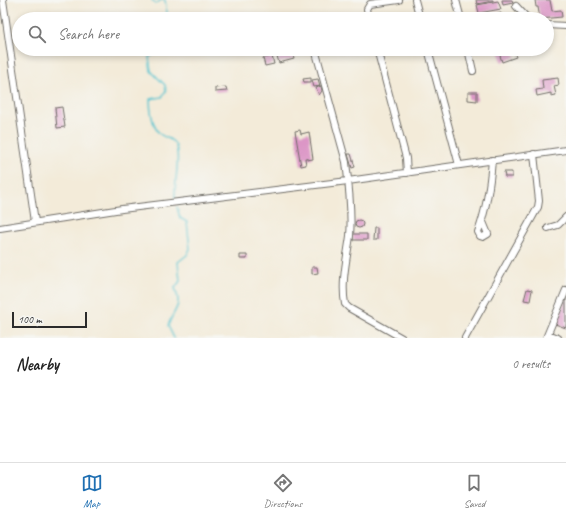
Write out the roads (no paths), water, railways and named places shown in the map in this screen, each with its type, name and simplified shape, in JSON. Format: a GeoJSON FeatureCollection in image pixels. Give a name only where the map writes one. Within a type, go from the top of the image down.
{"type":"FeatureCollection","features":[{"type":"Feature","properties":{"kind":"street"},"geometry":{"type":"LineString","coordinates":[[3,0],[35,222]]}},
{"type":"Feature","properties":{"kind":"street"},"geometry":{"type":"LineString","coordinates":[[368,12],[367,9],[370,4],[399,0]]}},
{"type":"Feature","properties":{"kind":"street"},"geometry":{"type":"LineString","coordinates":[[415,0],[418,12]]}},
{"type":"Feature","properties":{"kind":"street"},"geometry":{"type":"LineString","coordinates":[[456,0],[459,12]]}},
{"type":"Feature","properties":{"kind":"street"},"geometry":{"type":"LineString","coordinates":[[516,6],[522,12]]}},
{"type":"Feature","properties":{"kind":"street"},"geometry":{"type":"LineString","coordinates":[[554,25],[566,26]]}},
{"type":"Feature","properties":{"kind":"street"},"geometry":{"type":"LineString","coordinates":[[317,56],[346,162],[350,229],[346,257],[345,304],[349,308],[402,338]]}},
{"type":"Feature","properties":{"kind":"street"},"geometry":{"type":"LineString","coordinates":[[379,56],[406,158],[407,173]]}},
{"type":"Feature","properties":{"kind":"street"},"geometry":{"type":"LineString","coordinates":[[430,56],[459,165]]}},
{"type":"Feature","properties":{"kind":"street"},"geometry":{"type":"LineString","coordinates":[[470,56],[473,71]]}},
{"type":"Feature","properties":{"kind":"street"},"geometry":{"type":"LineString","coordinates":[[0,228],[566,150]]}},
{"type":"Feature","properties":{"kind":"street"},"geometry":{"type":"LineString","coordinates":[[465,338],[538,207],[539,201],[534,154]]}},
{"type":"Feature","properties":{"kind":"street"},"geometry":{"type":"LineString","coordinates":[[483,222],[490,188],[492,160]]}},
{"type":"Feature","properties":{"kind":"street"},"geometry":{"type":"LineString","coordinates":[[548,228],[558,226],[566,216]]}},
{"type":"Feature","properties":{"kind":"street"},"geometry":{"type":"LineString","coordinates":[[558,338],[547,336],[566,290]]}},
{"type":"Feature","properties":{"kind":"waterway"},"geometry":{"type":"LineString","coordinates":[[152,0],[156,4],[161,0],[165,0],[167,12]]}},
{"type":"Feature","properties":{"kind":"waterway"},"geometry":{"type":"LineString","coordinates":[[151,56],[149,57],[151,71],[165,85],[166,91],[162,97],[150,99],[152,117],[157,131],[174,142],[177,149],[175,199]]}},
{"type":"Feature","properties":{"kind":"waterway"},"geometry":{"type":"LineString","coordinates":[[174,338],[168,326],[178,305],[175,288],[180,281],[178,262],[187,255],[190,249],[187,222],[180,218],[177,207]]}}]}
